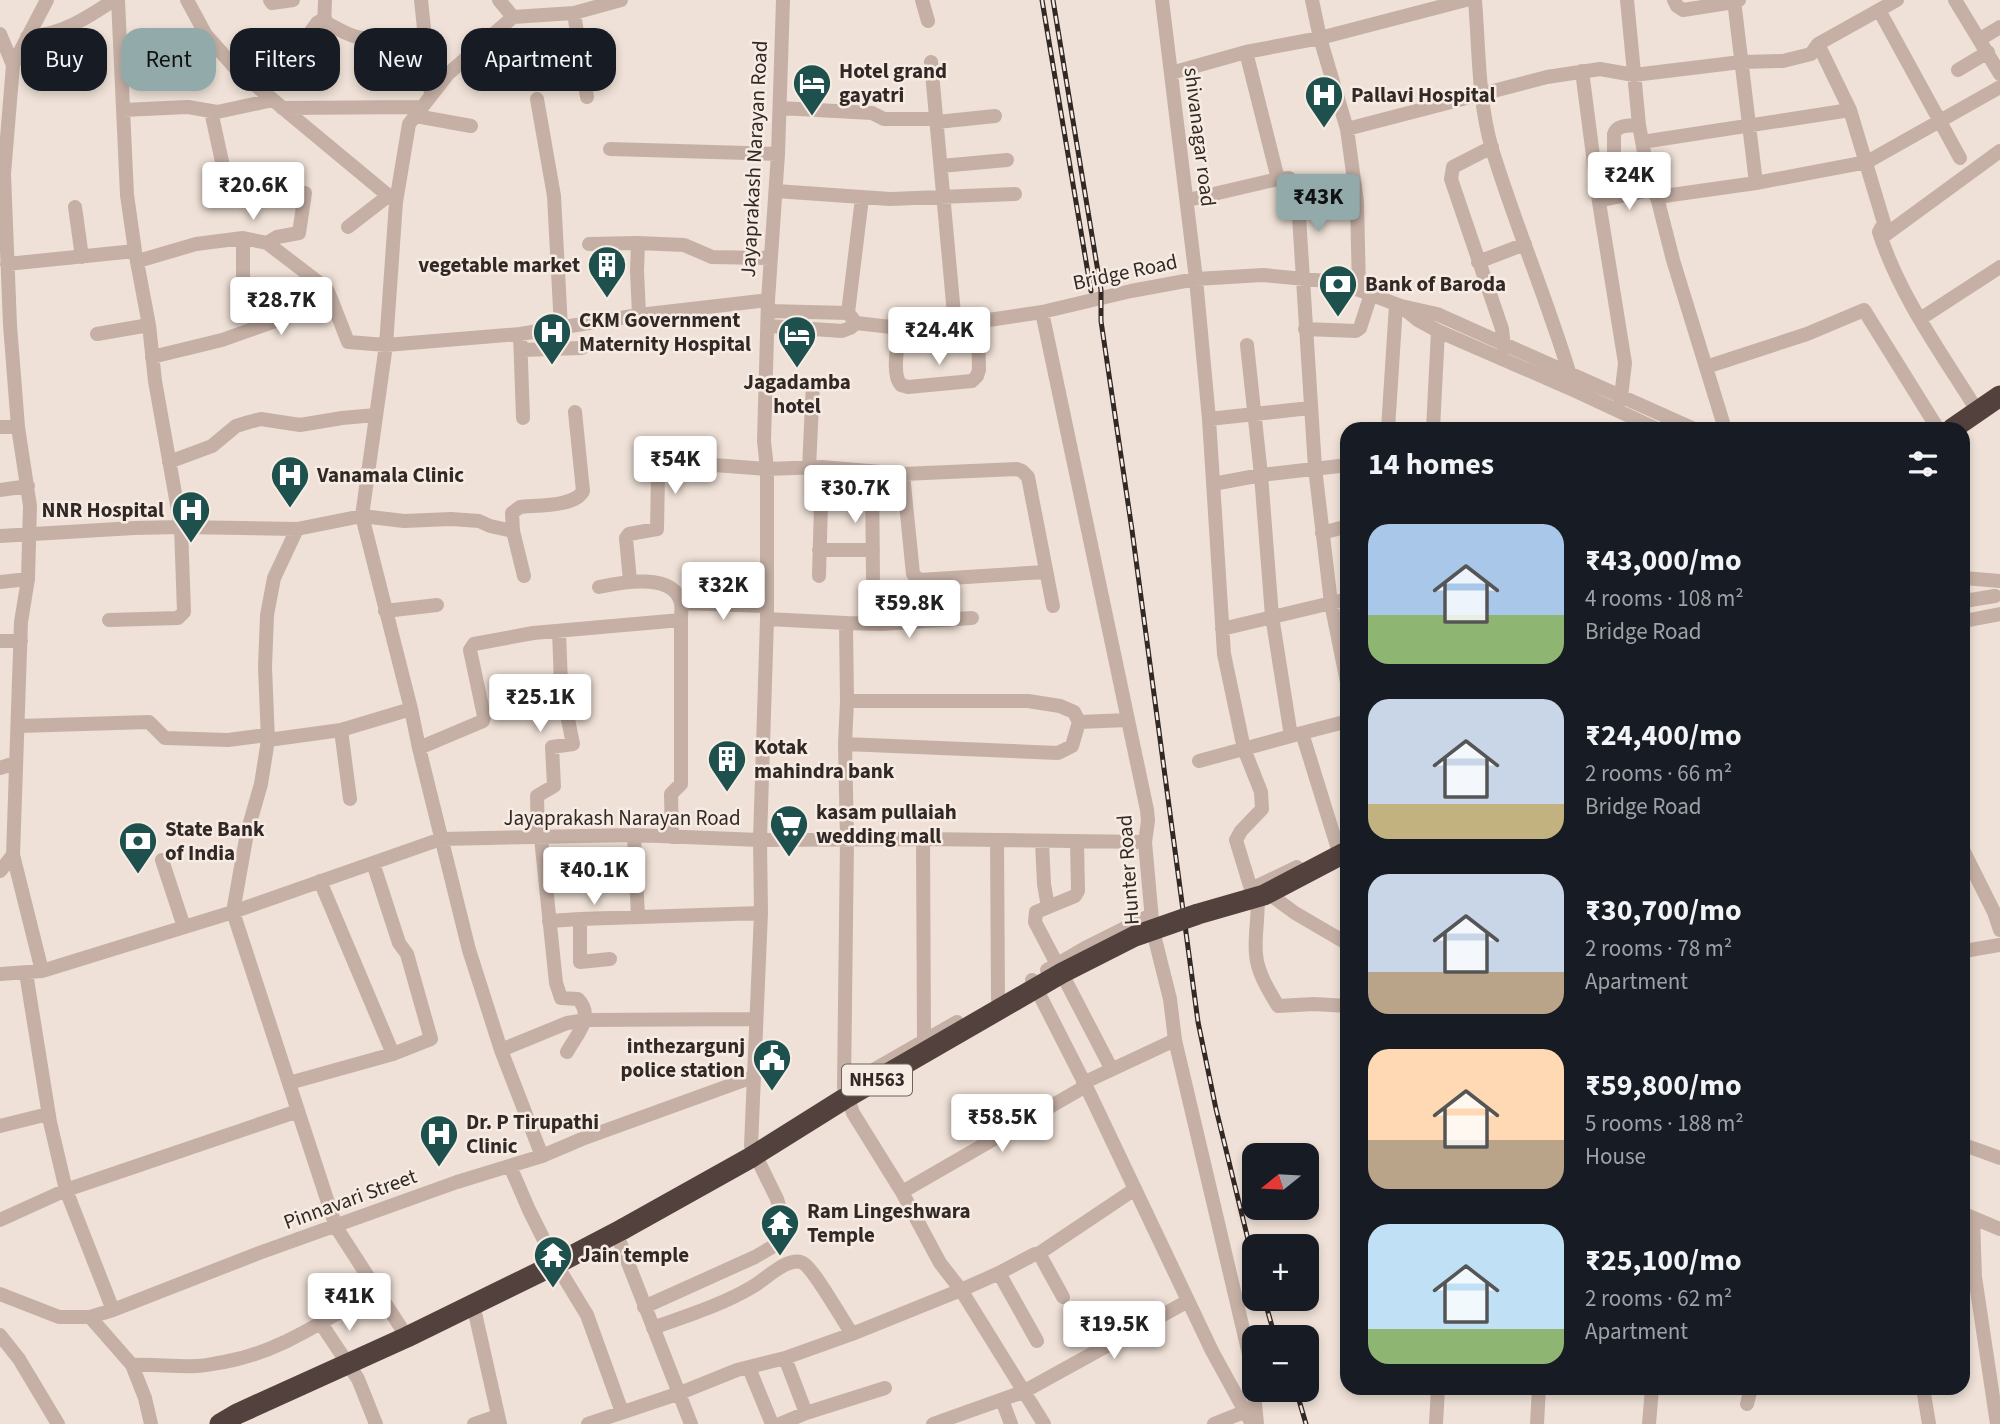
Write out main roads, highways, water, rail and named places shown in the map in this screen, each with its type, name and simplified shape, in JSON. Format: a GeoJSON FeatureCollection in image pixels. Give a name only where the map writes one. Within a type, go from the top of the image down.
{"type":"FeatureCollection","features":[{"type":"Feature","properties":{"kind":"highway"},"geometry":{"type":"LineString","coordinates":[[1963,422],[2000,396]]}},
{"type":"Feature","properties":{"kind":"highway","name":"NH563"},"geometry":{"type":"LineString","coordinates":[[220,1424],[407,1337],[620,1231],[750,1158],[844,1099],[1062,973],[1135,936],[1259,891],[1340,850]]}},
{"type":"Feature","properties":{"kind":"railway"},"geometry":{"type":"LineString","coordinates":[[1042,0],[1091,291]]}},
{"type":"Feature","properties":{"kind":"railway"},"geometry":{"type":"LineString","coordinates":[[1053,0],[1101,290],[1101,321],[1198,1022],[1247,1234]]}},
{"type":"Feature","properties":{"kind":"railway"},"geometry":{"type":"LineString","coordinates":[[1268,1311],[1272,1325]]}},
{"type":"Feature","properties":{"kind":"railway"},"geometry":{"type":"LineString","coordinates":[[1300,1402],[1306,1424]]}},
{"type":"Feature","properties":{"kind":"place","name":"Hotel grand gayatri"},"geometry":{"type":"Point","coordinates":[812,117]}},
{"type":"Feature","properties":{"kind":"place","name":"Pallavi Hospital"},"geometry":{"type":"Point","coordinates":[1324,129]}},
{"type":"Feature","properties":{"kind":"place","name":"vegetable market"},"geometry":{"type":"Point","coordinates":[607,299]}},
{"type":"Feature","properties":{"kind":"place","name":"Bank of Baroda"},"geometry":{"type":"Point","coordinates":[1338,318]}},
{"type":"Feature","properties":{"kind":"place","name":"CKM Government Maternity Hospital"},"geometry":{"type":"Point","coordinates":[552,366]}},
{"type":"Feature","properties":{"kind":"place","name":"Jagadamba hotel"},"geometry":{"type":"Point","coordinates":[797,369]}},
{"type":"Feature","properties":{"kind":"place","name":"Vanamala Clinic"},"geometry":{"type":"Point","coordinates":[290,509]}},
{"type":"Feature","properties":{"kind":"place","name":"NNR Hospital"},"geometry":{"type":"Point","coordinates":[191,544]}},
{"type":"Feature","properties":{"kind":"place","name":"Kotak mahindra bank"},"geometry":{"type":"Point","coordinates":[727,793]}},
{"type":"Feature","properties":{"kind":"place","name":"kasam pullaiah wedding mall"},"geometry":{"type":"Point","coordinates":[789,858]}},
{"type":"Feature","properties":{"kind":"place","name":"State Bank of India"},"geometry":{"type":"Point","coordinates":[138,875]}},
{"type":"Feature","properties":{"kind":"place","name":"inthezargunj police station"},"geometry":{"type":"Point","coordinates":[772,1092]}},
{"type":"Feature","properties":{"kind":"place","name":"Dr. P Tirupathi Clinic"},"geometry":{"type":"Point","coordinates":[439,1168]}},
{"type":"Feature","properties":{"kind":"place","name":"Ram Lingeshwara Temple"},"geometry":{"type":"Point","coordinates":[780,1257]}},
{"type":"Feature","properties":{"kind":"place","name":"Jain temple"},"geometry":{"type":"Point","coordinates":[553,1289]}}]}
